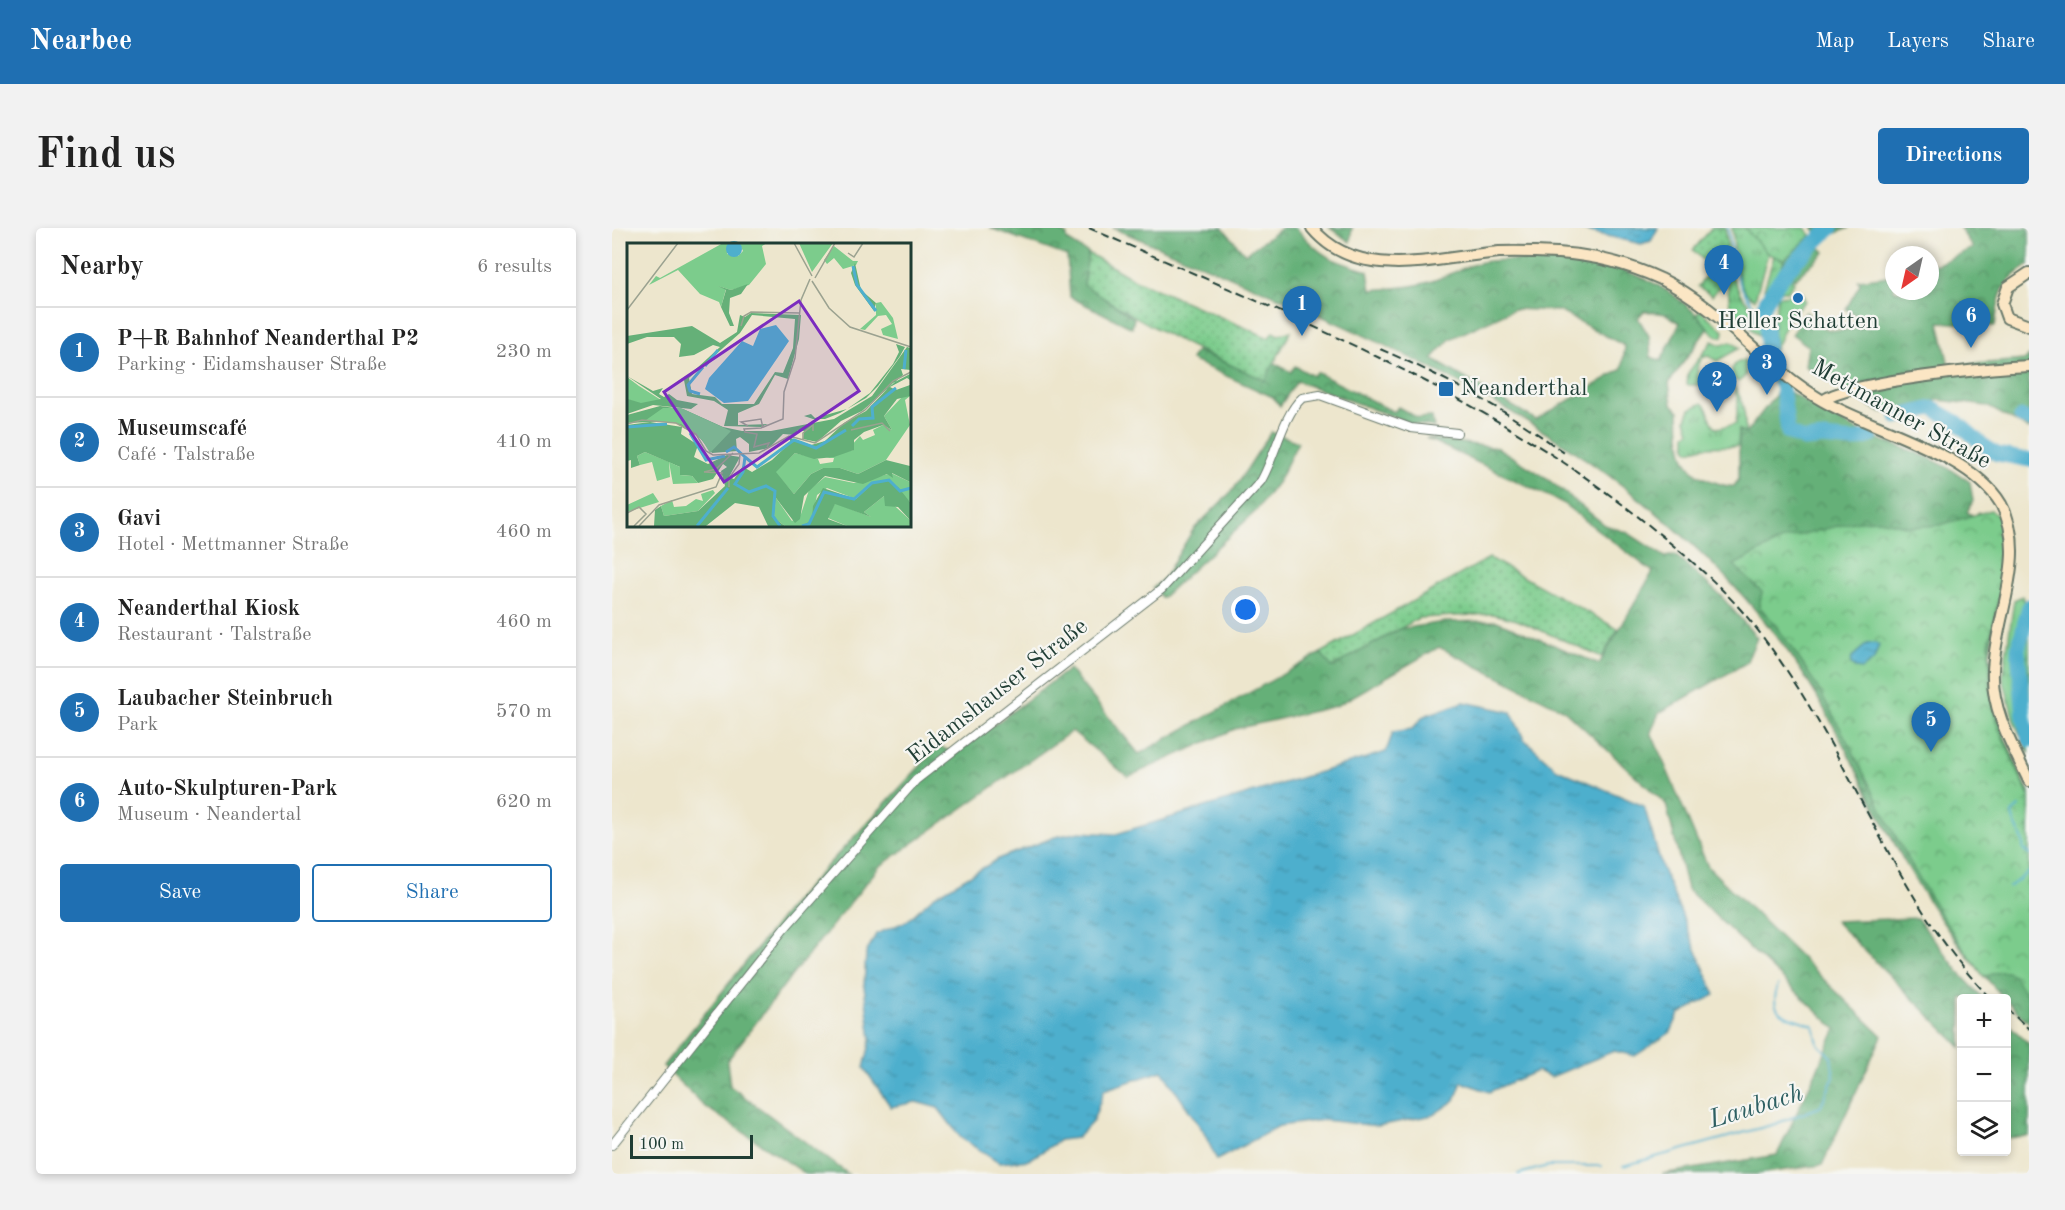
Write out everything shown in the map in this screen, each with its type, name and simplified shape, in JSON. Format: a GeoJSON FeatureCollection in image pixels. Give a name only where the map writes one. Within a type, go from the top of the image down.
{"type":"FeatureCollection","features":[{"type":"Feature","properties":{"kind":"main road","name":"Mettmanner Straße"},"geometry":{"type":"LineString","coordinates":[[1312,228],[1338,249],[1378,261],[1430,262],[1515,251],[1568,253],[1617,262],[1663,280],[1688,295],[1823,401],[1954,463],[1978,477],[1997,498],[2007,518],[2013,553],[1993,672],[2000,714],[2029,781]]}},
{"type":"Feature","properties":{"kind":"main road"},"geometry":{"type":"LineString","coordinates":[[2029,273],[2012,284],[2003,296],[2002,309],[2007,318],[2029,326]]}},
{"type":"Feature","properties":{"kind":"main road"},"geometry":{"type":"LineString","coordinates":[[1823,401],[1830,395],[1863,388],[1982,369],[2029,366]]}},
{"type":"Feature","properties":{"kind":"street","name":"Eidamshauser Straße"},"geometry":{"type":"LineString","coordinates":[[612,1145],[784,929],[916,780],[1162,589],[1261,481],[1272,462],[1290,414],[1302,398],[1320,395],[1412,428],[1457,433]]}},
{"type":"Feature","properties":{"kind":"green space"},"geometry":{"type":"Polygon","coordinates":[[[990,228],[1055,228],[1067,235],[1067,240],[1088,253],[1084,285],[1134,318],[1132,328],[1070,297],[1067,256],[990,228]]]}},
{"type":"Feature","properties":{"kind":"green space"},"geometry":{"type":"Polygon","coordinates":[[[1113,228],[1223,228],[1245,254],[1282,228],[1296,228],[1313,246],[1328,257],[1368,271],[1371,290],[1429,282],[1474,264],[1491,261],[1571,260],[1621,270],[1666,291],[1687,306],[1706,325],[1707,329],[1669,383],[1672,404],[1679,411],[1683,454],[1693,470],[1701,476],[1723,485],[1734,486],[1739,479],[1739,430],[1746,433],[1777,393],[1786,389],[1837,420],[1878,439],[1913,451],[1952,470],[1970,482],[1973,501],[1967,512],[1974,516],[1979,512],[1989,521],[2005,564],[1990,654],[2005,737],[2029,792],[2029,1023],[2011,1006],[2011,994],[2000,994],[1994,988],[1934,910],[1892,839],[1834,727],[1802,672],[1784,646],[1718,570],[1644,503],[1564,445],[1478,393],[1389,347],[1297,305],[1113,228]],[[1514,309],[1450,339],[1432,359],[1536,420],[1622,369],[1625,346],[1559,311],[1514,309]],[[1644,311],[1638,318],[1649,336],[1651,357],[1661,361],[1680,323],[1666,314],[1644,311]]]}},
{"type":"Feature","properties":{"kind":"green space"},"geometry":{"type":"Polygon","coordinates":[[[1330,228],[1352,228],[1350,242],[1330,228]]]}},
{"type":"Feature","properties":{"kind":"green space"},"geometry":{"type":"Polygon","coordinates":[[[1712,228],[1725,228],[1732,276],[1726,279],[1712,296],[1698,286],[1712,269],[1693,250],[1712,228]]]}},
{"type":"Feature","properties":{"kind":"green space"},"geometry":{"type":"Polygon","coordinates":[[[1732,228],[1745,228],[1768,254],[1755,299],[1748,295],[1739,278],[1732,228]]]}},
{"type":"Feature","properties":{"kind":"green space"},"geometry":{"type":"Polygon","coordinates":[[[1745,228],[1805,228],[1811,235],[1784,260],[1768,254],[1745,228]]]}},
{"type":"Feature","properties":{"kind":"green space"},"geometry":{"type":"Polygon","coordinates":[[[1813,228],[1823,228],[1818,234],[1813,228]]]}},
{"type":"Feature","properties":{"kind":"green space"},"geometry":{"type":"Polygon","coordinates":[[[1823,228],[1849,228],[1831,235],[1823,228]]]}},
{"type":"Feature","properties":{"kind":"green space"},"geometry":{"type":"Polygon","coordinates":[[[1960,228],[2029,228],[2029,265],[2019,271],[2003,290],[1995,326],[1939,322],[1949,366],[2025,360],[2029,356],[2029,429],[1987,406],[1939,400],[1881,413],[1805,366],[1808,346],[1792,334],[1806,312],[1819,325],[1831,330],[1862,327],[1861,318],[1846,309],[1860,284],[1858,280],[1885,276],[1885,300],[1939,300],[1939,264],[1973,248],[1960,228]]]}},
{"type":"Feature","properties":{"kind":"green space"},"geometry":{"type":"Polygon","coordinates":[[[1810,235],[1813,239],[1783,268],[1784,260],[1810,235]]]}},
{"type":"Feature","properties":{"kind":"green space"},"geometry":{"type":"Polygon","coordinates":[[[1818,245],[1825,252],[1795,279],[1790,273],[1818,245]]]}},
{"type":"Feature","properties":{"kind":"green space"},"geometry":{"type":"Polygon","coordinates":[[[1088,253],[1133,279],[1269,338],[1273,332],[1278,335],[1291,331],[1265,380],[1172,337],[1084,285],[1088,253]]]}},
{"type":"Feature","properties":{"kind":"green space"},"geometry":{"type":"Polygon","coordinates":[[[1774,256],[1784,260],[1769,292],[1766,292],[1764,289],[1774,256]]]}},
{"type":"Feature","properties":{"kind":"green space"},"geometry":{"type":"Polygon","coordinates":[[[1790,273],[1794,283],[1788,291],[1779,291],[1780,285],[1790,273]]]}},
{"type":"Feature","properties":{"kind":"green space"},"geometry":{"type":"Polygon","coordinates":[[[1732,276],[1741,295],[1752,308],[1747,324],[1730,306],[1727,279],[1732,276]]]}},
{"type":"Feature","properties":{"kind":"green space"},"geometry":{"type":"Polygon","coordinates":[[[1802,292],[1805,301],[1789,318],[1775,350],[1773,327],[1778,296],[1791,295],[1793,298],[1802,292]]]}},
{"type":"Feature","properties":{"kind":"green space"},"geometry":{"type":"Polygon","coordinates":[[[1700,310],[1724,331],[1723,337],[1715,335],[1708,329],[1697,314],[1700,310]]]}},
{"type":"Feature","properties":{"kind":"green space"},"geometry":{"type":"Polygon","coordinates":[[[1755,313],[1761,322],[1764,340],[1751,328],[1755,313]]]}},
{"type":"Feature","properties":{"kind":"green space"},"geometry":{"type":"Polygon","coordinates":[[[1712,341],[1721,345],[1731,342],[1740,348],[1717,361],[1708,356],[1702,358],[1697,368],[1700,385],[1687,385],[1688,373],[1712,341]]]}},
{"type":"Feature","properties":{"kind":"green space"},"geometry":{"type":"Polygon","coordinates":[[[1196,351],[1265,379],[1274,363],[1291,372],[1295,366],[1313,376],[1316,372],[1394,412],[1398,407],[1418,418],[1432,417],[1434,427],[1410,423],[1297,381],[1280,406],[1273,397],[1191,360],[1196,351]]]}},
{"type":"Feature","properties":{"kind":"green space"},"geometry":{"type":"Polygon","coordinates":[[[1745,360],[1746,375],[1739,382],[1733,378],[1732,369],[1736,363],[1745,360]]]}},
{"type":"Feature","properties":{"kind":"green space"},"geometry":{"type":"Polygon","coordinates":[[[1732,384],[1741,401],[1745,421],[1745,434],[1739,430],[1738,446],[1704,447],[1689,451],[1686,447],[1686,434],[1690,431],[1686,419],[1690,409],[1702,403],[1717,428],[1736,424],[1738,400],[1732,384]]]}},
{"type":"Feature","properties":{"kind":"green space"},"geometry":{"type":"Polygon","coordinates":[[[1271,432],[1298,442],[1279,480],[1255,512],[1162,598],[1153,588],[1164,578],[1193,530],[1234,489],[1271,432]]]}},
{"type":"Feature","properties":{"kind":"green space"},"geometry":{"type":"Polygon","coordinates":[[[1426,438],[1498,448],[1545,477],[1605,525],[1628,533],[1665,557],[1675,555],[1721,596],[1757,638],[1746,663],[1659,713],[1651,732],[1708,867],[1882,1036],[1822,1165],[1757,1174],[1662,1174],[1777,1155],[1836,1029],[1687,889],[1666,804],[1564,710],[1439,647],[1336,706],[1235,729],[1128,777],[1072,731],[879,867],[785,984],[727,1061],[730,1086],[848,1174],[806,1174],[704,1106],[663,1066],[797,898],[939,746],[955,754],[1069,669],[1139,754],[1321,653],[1332,667],[1400,629],[1444,622],[1497,621],[1599,664],[1653,572],[1561,502],[1426,438]]]}},
{"type":"Feature","properties":{"kind":"green space"},"geometry":{"type":"Polygon","coordinates":[[[1991,510],[2000,517],[2005,526],[2007,557],[1989,643],[1991,703],[1998,727],[2029,797],[2029,998],[2016,979],[2008,972],[1984,977],[1961,945],[1910,863],[1820,691],[1781,633],[1759,606],[1762,592],[1734,565],[1784,539],[1858,521],[1879,520],[1910,527],[1940,525],[1991,510]]]}},
{"type":"Feature","properties":{"kind":"green space"},"geometry":{"type":"Polygon","coordinates":[[[1489,558],[1618,629],[1602,657],[1517,620],[1493,614],[1419,618],[1332,667],[1321,653],[1489,558]]]}},
{"type":"Feature","properties":{"kind":"green space"},"geometry":{"type":"Polygon","coordinates":[[[2022,596],[2029,617],[2026,635],[2029,634],[2029,754],[2014,721],[2003,677],[2014,600],[2022,596]]]}},
{"type":"Feature","properties":{"kind":"green space"},"geometry":{"type":"Polygon","coordinates":[[[1917,918],[1979,994],[1957,994],[1957,1043],[1835,921],[1917,918]]]}},
{"type":"Feature","properties":{"kind":"green space"},"geometry":{"type":"Polygon","coordinates":[[[2011,1027],[2029,1044],[2029,1136],[2011,1138],[2011,1027]]]}},
{"type":"Feature","properties":{"kind":"water"},"geometry":{"type":"Polygon","coordinates":[[[1574,228],[1658,228],[1651,241],[1641,244],[1574,228]]]}},
{"type":"Feature","properties":{"kind":"water"},"geometry":{"type":"Polygon","coordinates":[[[1867,644],[1879,645],[1874,660],[1862,669],[1855,668],[1851,664],[1852,657],[1867,644]]]}},
{"type":"Feature","properties":{"kind":"water"},"geometry":{"type":"Polygon","coordinates":[[[1464,702],[1511,712],[1524,739],[1557,769],[1644,806],[1662,867],[1715,995],[1679,1014],[1671,1032],[1635,1056],[1614,1051],[1551,1077],[1537,1071],[1489,1092],[1462,1082],[1455,1100],[1433,1115],[1378,1126],[1323,1120],[1279,1126],[1217,1160],[1203,1131],[1162,1071],[1104,1090],[1093,1121],[1077,1138],[1060,1140],[1029,1160],[999,1163],[961,1138],[938,1108],[916,1102],[891,1107],[864,1068],[871,1039],[864,986],[866,953],[876,934],[907,921],[933,897],[1000,858],[1055,837],[1079,832],[1116,834],[1386,752],[1393,732],[1412,729],[1424,716],[1464,702]]]}},
{"type":"Feature","properties":{"kind":"waterway"},"geometry":{"type":"LineString","coordinates":[[1728,228],[1736,274],[1745,294],[1761,313]]}},
{"type":"Feature","properties":{"kind":"waterway"},"geometry":{"type":"LineString","coordinates":[[1831,228],[1791,266],[1767,300],[1761,313],[1766,325],[1768,359],[1782,386],[1788,432],[1804,440],[1824,438],[1853,441],[1871,436]]}},
{"type":"Feature","properties":{"kind":"waterway"},"geometry":{"type":"LineString","coordinates":[[1897,417],[1932,408],[1957,422],[1997,454],[2029,460]]}},
{"type":"Feature","properties":{"kind":"waterway"},"geometry":{"type":"LineString","coordinates":[[2021,417],[2029,420]]}},
{"type":"Feature","properties":{"kind":"waterway"},"geometry":{"type":"LineString","coordinates":[[2029,606],[2018,649],[2024,718],[2029,740]]}},
{"type":"Feature","properties":{"kind":"waterway","name":"Laubach"},"geometry":{"type":"LineString","coordinates":[[2019,807],[2012,813],[2013,818],[2022,839],[2023,849],[2029,855]]}},
{"type":"Feature","properties":{"kind":"waterway","name":"Laubach"},"geometry":{"type":"LineString","coordinates":[[2009,887],[2029,872]]}},
{"type":"Feature","properties":{"kind":"waterway","name":"Laubach"},"geometry":{"type":"LineString","coordinates":[[1623,1166],[1775,1124],[1820,1107],[1834,1077],[1831,1057],[1818,1044],[1814,1026],[1779,1010],[1775,996],[1778,985]]}},
{"type":"Feature","properties":{"kind":"waterway","name":"Laubach"},"geometry":{"type":"LineString","coordinates":[[1518,1174],[1548,1166],[1602,1166]]}},
{"type":"Feature","properties":{"kind":"railway"},"geometry":{"type":"LineString","coordinates":[[1089,228],[1311,325],[1456,397],[1525,438],[1593,483],[1686,556],[1741,610],[1765,640],[1823,729],[1898,869],[1925,914],[1955,958],[1986,994]]}},
{"type":"Feature","properties":{"kind":"railway"},"geometry":{"type":"LineString","coordinates":[[1380,349],[1477,396],[1523,424],[1567,455]]}},
{"type":"Feature","properties":{"kind":"railway"},"geometry":{"type":"LineString","coordinates":[[2011,1013],[2029,1029]]}},
{"type":"Feature","properties":{"kind":"place","name":"Neanderthal Kiosk"},"geometry":{"type":"Point","coordinates":[1724,295]}},
{"type":"Feature","properties":{"kind":"place","name":"Heller Schatten"},"geometry":{"type":"Point","coordinates":[1798,298]}},
{"type":"Feature","properties":{"kind":"place","name":"P+R Bahnhof Neanderthal P2"},"geometry":{"type":"Point","coordinates":[1302,336]}},
{"type":"Feature","properties":{"kind":"place","name":"Auto-Skulpturen-Park"},"geometry":{"type":"Point","coordinates":[1971,348]}},
{"type":"Feature","properties":{"kind":"place","name":"Neanderthal"},"geometry":{"type":"Point","coordinates":[1446,389]}},
{"type":"Feature","properties":{"kind":"place","name":"Gavi"},"geometry":{"type":"Point","coordinates":[1767,395]}},
{"type":"Feature","properties":{"kind":"place","name":"Museumscafé"},"geometry":{"type":"Point","coordinates":[1717,412]}},
{"type":"Feature","properties":{"kind":"place","name":"Laubacher Steinbruch"},"geometry":{"type":"Point","coordinates":[1931,752]}}]}
